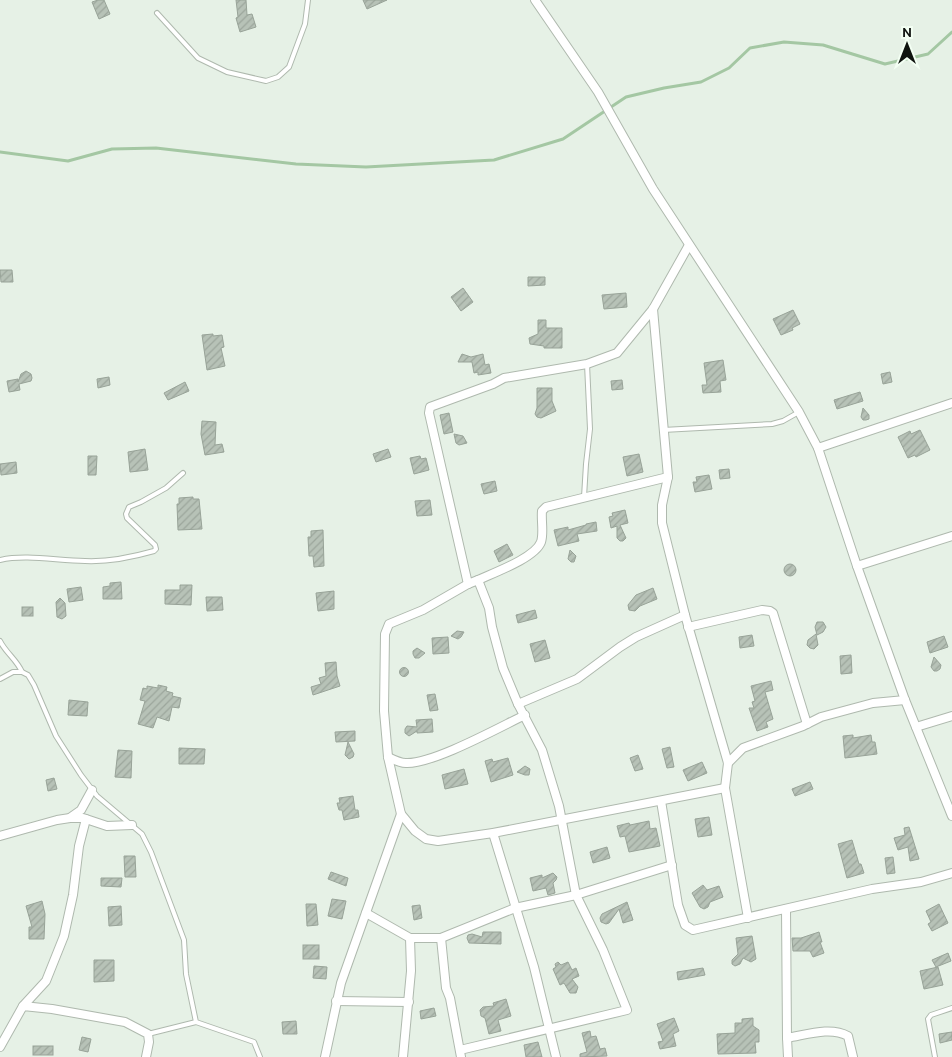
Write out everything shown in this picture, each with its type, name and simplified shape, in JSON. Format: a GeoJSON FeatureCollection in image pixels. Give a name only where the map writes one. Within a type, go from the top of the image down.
{"type":"FeatureCollection","features":[{"type":"Feature","properties":{"kind":"street"},"geometry":{"type":"LineString","coordinates":[[535,0],[598,92],[653,189],[799,412],[818,448],[857,566],[905,700],[952,816]]}},
{"type":"Feature","properties":{"kind":"street"},"geometry":{"type":"LineString","coordinates":[[468,584],[429,408],[504,378],[587,364],[617,353],[653,309],[689,244]]}},
{"type":"Feature","properties":{"kind":"street"},"geometry":{"type":"LineString","coordinates":[[653,309],[668,477],[662,505],[662,523],[684,615],[728,763],[725,788],[748,918]]}},
{"type":"Feature","properties":{"kind":"street"},"geometry":{"type":"LineString","coordinates":[[818,448],[952,402]]}},
{"type":"Feature","properties":{"kind":"street"},"geometry":{"type":"LineString","coordinates":[[668,477],[543,509],[542,540],[537,549],[523,558],[468,584],[428,607],[391,622],[387,626],[385,634],[384,711],[388,757],[402,814],[421,836],[434,841],[493,833],[725,788]]}},
{"type":"Feature","properties":{"kind":"street"},"geometry":{"type":"LineString","coordinates":[[857,566],[952,536]]}},
{"type":"Feature","properties":{"kind":"street"},"geometry":{"type":"LineString","coordinates":[[441,938],[446,988],[450,998],[461,1053],[627,1010],[603,950],[576,895],[559,806],[542,750],[518,704],[503,668],[489,608],[478,580]]}},
{"type":"Feature","properties":{"kind":"street"},"geometry":{"type":"LineString","coordinates":[[688,627],[762,610],[773,613],[807,724]]}},
{"type":"Feature","properties":{"kind":"street"},"geometry":{"type":"LineString","coordinates":[[518,704],[577,679],[628,642],[684,615]]}},
{"type":"Feature","properties":{"kind":"street"},"geometry":{"type":"LineString","coordinates":[[728,763],[743,748],[821,717],[873,703],[905,700]]}},
{"type":"Feature","properties":{"kind":"street"},"geometry":{"type":"LineString","coordinates":[[388,757],[406,763],[421,761],[443,754],[525,715]]}},
{"type":"Feature","properties":{"kind":"street"},"geometry":{"type":"LineString","coordinates":[[916,727],[952,716]]}},
{"type":"Feature","properties":{"kind":"street"},"geometry":{"type":"LineString","coordinates":[[70,818],[81,810],[92,790]]}},
{"type":"Feature","properties":{"kind":"street"},"geometry":{"type":"LineString","coordinates":[[660,801],[678,905],[688,928],[698,930],[872,889],[921,882],[952,873]]}},
{"type":"Feature","properties":{"kind":"street"},"geometry":{"type":"LineString","coordinates":[[325,1057],[336,1001],[402,814]]}},
{"type":"Feature","properties":{"kind":"street"},"geometry":{"type":"LineString","coordinates":[[0,836],[70,818],[86,819],[107,826],[132,825]]}},
{"type":"Feature","properties":{"kind":"street"},"geometry":{"type":"LineString","coordinates":[[0,1047],[24,1006],[46,981],[64,936],[74,895],[78,846],[86,819]]}},
{"type":"Feature","properties":{"kind":"street"},"geometry":{"type":"LineString","coordinates":[[493,833],[534,967],[556,1057]]}},
{"type":"Feature","properties":{"kind":"street"},"geometry":{"type":"LineString","coordinates":[[366,913],[410,938],[441,938],[515,908],[576,895],[672,865]]}},
{"type":"Feature","properties":{"kind":"street"},"geometry":{"type":"LineString","coordinates":[[786,909],[788,1057]]}},
{"type":"Feature","properties":{"kind":"street"},"geometry":{"type":"LineString","coordinates":[[403,1057],[411,972],[410,938]]}},
{"type":"Feature","properties":{"kind":"street"},"geometry":{"type":"LineString","coordinates":[[336,1001],[408,1002]]}},
{"type":"Feature","properties":{"kind":"street"},"geometry":{"type":"LineString","coordinates":[[24,1006],[125,1022],[148,1034],[149,1042],[146,1057]]}},
{"type":"Feature","properties":{"kind":"street"},"geometry":{"type":"LineString","coordinates":[[787,1038],[824,1032],[839,1032],[848,1036],[853,1057]]}},
{"type":"Feature","properties":{"kind":"lane"},"geometry":{"type":"LineString","coordinates":[[156,13],[198,58],[227,72],[266,81],[278,77],[289,67],[305,24],[308,0]]}},
{"type":"Feature","properties":{"kind":"lane"},"geometry":{"type":"LineString","coordinates":[[584,499],[590,429],[587,364]]}},
{"type":"Feature","properties":{"kind":"lane"},"geometry":{"type":"LineString","coordinates":[[663,430],[772,424],[783,421],[799,412]]}},
{"type":"Feature","properties":{"kind":"lane"},"geometry":{"type":"LineString","coordinates":[[0,560],[22,558],[87,562],[124,558],[154,551],[156,549],[155,545],[126,518],[127,511],[129,507],[166,488],[183,473]]}},
{"type":"Feature","properties":{"kind":"lane"},"geometry":{"type":"LineString","coordinates":[[0,641],[4,649],[19,664],[22,672]]}},
{"type":"Feature","properties":{"kind":"lane"},"geometry":{"type":"LineString","coordinates":[[0,679],[13,672],[22,672],[28,675],[56,736],[92,790],[142,834],[151,852],[184,940],[186,974],[196,1022]]}},
{"type":"Feature","properties":{"kind":"lane"},"geometry":{"type":"LineString","coordinates":[[935,1057],[928,1019],[931,1015],[952,1008]]}},
{"type":"Feature","properties":{"kind":"lane"},"geometry":{"type":"LineString","coordinates":[[148,1034],[196,1022],[254,1042],[260,1057]]}},
{"type":"Feature","properties":{"kind":"building"},"geometry":{"type":"Polygon","coordinates":[[[104,0],[110,14],[99,19],[92,2],[104,0]]]}},
{"type":"Feature","properties":{"kind":"building"},"geometry":{"type":"Polygon","coordinates":[[[236,0],[246,0],[247,15],[252,14],[256,27],[240,32],[236,18],[238,17],[236,0]]]}},
{"type":"Feature","properties":{"kind":"building"},"geometry":{"type":"Polygon","coordinates":[[[363,0],[387,0],[367,9],[363,0]]]}},
{"type":"Feature","properties":{"kind":"building"},"geometry":{"type":"Polygon","coordinates":[[[0,270],[12,270],[13,282],[1,282],[0,270]]]}},
{"type":"Feature","properties":{"kind":"building"},"geometry":{"type":"Polygon","coordinates":[[[528,277],[545,277],[545,285],[528,286],[528,277]]]}},
{"type":"Feature","properties":{"kind":"building"},"geometry":{"type":"Polygon","coordinates":[[[463,288],[473,302],[461,311],[451,297],[463,288]]]}},
{"type":"Feature","properties":{"kind":"building"},"geometry":{"type":"Polygon","coordinates":[[[626,293],[627,307],[604,309],[602,295],[626,293]]]}},
{"type":"Feature","properties":{"kind":"building"},"geometry":{"type":"Polygon","coordinates":[[[793,310],[800,324],[792,328],[793,330],[781,335],[773,319],[793,310]]]}},
{"type":"Feature","properties":{"kind":"building"},"geometry":{"type":"Polygon","coordinates":[[[538,320],[546,320],[546,328],[562,328],[562,348],[544,348],[544,346],[530,344],[529,338],[538,334],[538,320]]]}},
{"type":"Feature","properties":{"kind":"building"},"geometry":{"type":"Polygon","coordinates":[[[213,334],[213,336],[222,335],[224,347],[221,348],[225,366],[207,370],[202,335],[213,334]]]}},
{"type":"Feature","properties":{"kind":"building"},"geometry":{"type":"Polygon","coordinates":[[[462,354],[471,357],[483,354],[485,365],[489,364],[491,373],[478,375],[478,372],[474,373],[472,362],[458,362],[462,354]]]}},
{"type":"Feature","properties":{"kind":"building"},"geometry":{"type":"Polygon","coordinates":[[[723,360],[726,380],[720,381],[721,392],[703,393],[702,385],[707,385],[704,363],[723,360]]]}},
{"type":"Feature","properties":{"kind":"building"},"geometry":{"type":"Polygon","coordinates":[[[26,371],[31,374],[31,381],[19,384],[20,390],[9,392],[7,381],[18,379],[18,382],[21,374],[26,371]]]}},
{"type":"Feature","properties":{"kind":"building"},"geometry":{"type":"Polygon","coordinates":[[[890,372],[892,382],[883,384],[881,374],[890,372]]]}},
{"type":"Feature","properties":{"kind":"building"},"geometry":{"type":"Polygon","coordinates":[[[109,377],[110,385],[98,388],[97,379],[109,377]]]}},
{"type":"Feature","properties":{"kind":"building"},"geometry":{"type":"Polygon","coordinates":[[[622,380],[623,389],[612,390],[611,381],[622,380]]]}},
{"type":"Feature","properties":{"kind":"building"},"geometry":{"type":"Polygon","coordinates":[[[185,382],[189,391],[168,400],[164,393],[185,382]]]}},
{"type":"Feature","properties":{"kind":"building"},"geometry":{"type":"Polygon","coordinates":[[[537,388],[552,388],[552,401],[556,411],[541,418],[535,414],[537,408],[537,388]]]}},
{"type":"Feature","properties":{"kind":"building"},"geometry":{"type":"Polygon","coordinates":[[[860,392],[863,401],[837,409],[834,400],[860,392]]]}},
{"type":"Feature","properties":{"kind":"building"},"geometry":{"type":"Polygon","coordinates":[[[863,408],[869,415],[869,419],[863,420],[861,417],[863,408]]]}},
{"type":"Feature","properties":{"kind":"building"},"geometry":{"type":"Polygon","coordinates":[[[449,413],[453,432],[444,434],[440,415],[449,413]]]}},
{"type":"Feature","properties":{"kind":"building"},"geometry":{"type":"Polygon","coordinates":[[[202,421],[216,422],[215,445],[222,444],[224,452],[205,455],[201,434],[202,421]]]}},
{"type":"Feature","properties":{"kind":"building"},"geometry":{"type":"Polygon","coordinates":[[[920,430],[930,450],[916,457],[915,455],[908,458],[898,437],[910,431],[911,434],[920,430]]]}},
{"type":"Feature","properties":{"kind":"building"},"geometry":{"type":"Polygon","coordinates":[[[454,434],[463,436],[467,443],[459,445],[456,443],[454,434]]]}},
{"type":"Feature","properties":{"kind":"building"},"geometry":{"type":"Polygon","coordinates":[[[145,449],[148,470],[130,472],[128,452],[145,449]]]}},
{"type":"Feature","properties":{"kind":"building"},"geometry":{"type":"Polygon","coordinates":[[[388,449],[391,457],[376,462],[373,454],[388,449]]]}},
{"type":"Feature","properties":{"kind":"building"},"geometry":{"type":"Polygon","coordinates":[[[639,454],[643,472],[627,476],[623,457],[639,454]]]}},
{"type":"Feature","properties":{"kind":"building"},"geometry":{"type":"Polygon","coordinates":[[[88,456],[97,456],[96,475],[88,475],[88,456]]]}},
{"type":"Feature","properties":{"kind":"building"},"geometry":{"type":"Polygon","coordinates":[[[420,456],[421,459],[426,458],[429,470],[414,474],[410,458],[420,456]]]}},
{"type":"Feature","properties":{"kind":"building"},"geometry":{"type":"Polygon","coordinates":[[[16,462],[17,473],[1,475],[0,464],[16,462]]]}},
{"type":"Feature","properties":{"kind":"building"},"geometry":{"type":"Polygon","coordinates":[[[729,469],[730,478],[720,479],[719,470],[729,469]]]}},
{"type":"Feature","properties":{"kind":"building"},"geometry":{"type":"Polygon","coordinates":[[[709,475],[712,489],[695,492],[693,482],[697,482],[696,477],[709,475]]]}},
{"type":"Feature","properties":{"kind":"building"},"geometry":{"type":"Polygon","coordinates":[[[495,481],[497,491],[484,494],[481,484],[495,481]]]}},
{"type":"Feature","properties":{"kind":"building"},"geometry":{"type":"Polygon","coordinates":[[[193,497],[193,499],[199,499],[202,529],[178,530],[177,504],[179,504],[179,498],[193,497]]]}},
{"type":"Feature","properties":{"kind":"building"},"geometry":{"type":"Polygon","coordinates":[[[430,500],[432,515],[417,516],[415,501],[430,500]]]}},
{"type":"Feature","properties":{"kind":"building"},"geometry":{"type":"Polygon","coordinates":[[[625,510],[628,523],[620,525],[626,538],[620,541],[617,538],[617,526],[611,528],[609,517],[613,516],[612,513],[625,510]]]}},
{"type":"Feature","properties":{"kind":"building"},"geometry":{"type":"Polygon","coordinates":[[[596,522],[597,531],[577,534],[579,541],[558,546],[554,530],[568,527],[568,530],[596,522]]]}},
{"type":"Feature","properties":{"kind":"building"},"geometry":{"type":"Polygon","coordinates":[[[323,530],[324,566],[314,567],[313,556],[309,556],[308,537],[311,537],[311,531],[323,530]]]}},
{"type":"Feature","properties":{"kind":"building"},"geometry":{"type":"Polygon","coordinates":[[[507,544],[513,555],[499,562],[494,551],[507,544]]]}},
{"type":"Feature","properties":{"kind":"building"},"geometry":{"type":"Polygon","coordinates":[[[570,550],[576,556],[574,562],[568,559],[570,550]]]}},
{"type":"Feature","properties":{"kind":"building"},"geometry":{"type":"Polygon","coordinates":[[[790,564],[796,570],[790,576],[784,570],[790,564]]]}},
{"type":"Feature","properties":{"kind":"building"},"geometry":{"type":"Polygon","coordinates":[[[121,582],[122,599],[103,599],[103,587],[110,586],[110,583],[121,582]]]}},
{"type":"Feature","properties":{"kind":"building"},"geometry":{"type":"Polygon","coordinates":[[[180,585],[192,585],[191,605],[165,604],[165,590],[180,590],[180,585]]]}},
{"type":"Feature","properties":{"kind":"building"},"geometry":{"type":"Polygon","coordinates":[[[81,587],[83,600],[69,602],[67,589],[81,587]]]}},
{"type":"Feature","properties":{"kind":"building"},"geometry":{"type":"Polygon","coordinates":[[[653,588],[657,599],[640,606],[635,611],[629,610],[628,605],[636,595],[653,588]]]}},
{"type":"Feature","properties":{"kind":"building"},"geometry":{"type":"Polygon","coordinates":[[[334,591],[334,609],[318,611],[316,593],[334,591]]]}},
{"type":"Feature","properties":{"kind":"building"},"geometry":{"type":"Polygon","coordinates":[[[206,597],[222,597],[223,610],[207,611],[206,597]]]}},
{"type":"Feature","properties":{"kind":"building"},"geometry":{"type":"Polygon","coordinates":[[[60,598],[65,603],[66,616],[62,619],[57,617],[56,602],[60,598]]]}},
{"type":"Feature","properties":{"kind":"building"},"geometry":{"type":"Polygon","coordinates":[[[22,607],[33,607],[33,616],[22,616],[22,607]]]}},
{"type":"Feature","properties":{"kind":"building"},"geometry":{"type":"Polygon","coordinates":[[[535,610],[537,618],[518,623],[516,615],[535,610]]]}},
{"type":"Feature","properties":{"kind":"building"},"geometry":{"type":"Polygon","coordinates":[[[817,622],[823,622],[826,627],[823,632],[817,635],[815,627],[817,622]]]}},
{"type":"Feature","properties":{"kind":"building"},"geometry":{"type":"Polygon","coordinates":[[[457,631],[464,632],[458,639],[451,636],[457,631]]]}},
{"type":"Feature","properties":{"kind":"building"},"geometry":{"type":"Polygon","coordinates":[[[816,634],[818,645],[814,649],[810,648],[807,645],[808,640],[816,634]]]}},
{"type":"Feature","properties":{"kind":"building"},"geometry":{"type":"Polygon","coordinates":[[[752,635],[754,646],[740,648],[739,637],[752,635]]]}},
{"type":"Feature","properties":{"kind":"building"},"geometry":{"type":"Polygon","coordinates":[[[944,636],[948,647],[930,653],[927,642],[944,636]]]}},
{"type":"Feature","properties":{"kind":"building"},"geometry":{"type":"Polygon","coordinates":[[[448,637],[449,653],[433,654],[432,638],[448,637]]]}},
{"type":"Feature","properties":{"kind":"building"},"geometry":{"type":"Polygon","coordinates":[[[545,640],[550,658],[535,662],[530,644],[545,640]]]}},
{"type":"Feature","properties":{"kind":"building"},"geometry":{"type":"Polygon","coordinates":[[[417,648],[425,653],[419,658],[415,658],[413,651],[417,648]]]}},
{"type":"Feature","properties":{"kind":"building"},"geometry":{"type":"Polygon","coordinates":[[[851,655],[852,673],[841,674],[840,656],[851,655]]]}},
{"type":"Feature","properties":{"kind":"building"},"geometry":{"type":"Polygon","coordinates":[[[934,657],[941,665],[937,671],[934,671],[931,667],[934,657]]]}},
{"type":"Feature","properties":{"kind":"building"},"geometry":{"type":"Polygon","coordinates":[[[336,662],[340,686],[313,695],[311,687],[321,684],[319,678],[326,676],[325,663],[336,662]]]}},
{"type":"Feature","properties":{"kind":"building"},"geometry":{"type":"Polygon","coordinates":[[[404,668],[408,672],[404,676],[400,672],[404,668]]]}},
{"type":"Feature","properties":{"kind":"building"},"geometry":{"type":"Polygon","coordinates":[[[771,681],[773,690],[765,692],[773,719],[766,722],[768,727],[757,731],[749,708],[754,708],[752,702],[755,701],[751,686],[771,681]]]}},
{"type":"Feature","properties":{"kind":"building"},"geometry":{"type":"Polygon","coordinates":[[[158,685],[167,687],[166,691],[173,693],[172,696],[181,698],[179,708],[172,707],[169,721],[157,717],[153,728],[138,724],[145,701],[140,700],[143,688],[147,689],[147,686],[158,688],[158,685]]]}},
{"type":"Feature","properties":{"kind":"building"},"geometry":{"type":"Polygon","coordinates":[[[435,694],[438,710],[430,711],[427,695],[435,694]]]}},
{"type":"Feature","properties":{"kind":"building"},"geometry":{"type":"Polygon","coordinates":[[[69,700],[88,702],[87,716],[68,715],[69,700]]]}},
{"type":"Feature","properties":{"kind":"building"},"geometry":{"type":"Polygon","coordinates":[[[432,719],[433,732],[417,733],[417,731],[409,736],[405,733],[407,726],[417,727],[416,720],[432,719]]]}},
{"type":"Feature","properties":{"kind":"building"},"geometry":{"type":"Polygon","coordinates":[[[355,731],[355,741],[336,742],[335,732],[355,731]]]}},
{"type":"Feature","properties":{"kind":"building"},"geometry":{"type":"Polygon","coordinates":[[[853,735],[853,738],[871,735],[872,742],[875,742],[877,754],[845,758],[843,736],[853,735]]]}},
{"type":"Feature","properties":{"kind":"building"},"geometry":{"type":"Polygon","coordinates":[[[348,742],[354,754],[349,759],[345,755],[348,742]]]}},
{"type":"Feature","properties":{"kind":"building"},"geometry":{"type":"Polygon","coordinates":[[[670,747],[674,767],[667,768],[662,749],[670,747]]]}},
{"type":"Feature","properties":{"kind":"building"},"geometry":{"type":"Polygon","coordinates":[[[179,748],[205,749],[204,764],[179,764],[179,748]]]}},
{"type":"Feature","properties":{"kind":"building"},"geometry":{"type":"Polygon","coordinates":[[[118,750],[132,751],[131,778],[115,777],[118,750]]]}},
{"type":"Feature","properties":{"kind":"building"},"geometry":{"type":"Polygon","coordinates":[[[638,755],[643,769],[635,771],[630,758],[638,755]]]}},
{"type":"Feature","properties":{"kind":"building"},"geometry":{"type":"Polygon","coordinates":[[[508,758],[513,775],[491,782],[485,761],[492,759],[493,762],[508,758]]]}},
{"type":"Feature","properties":{"kind":"building"},"geometry":{"type":"Polygon","coordinates":[[[702,762],[707,773],[688,781],[683,770],[702,762]]]}},
{"type":"Feature","properties":{"kind":"building"},"geometry":{"type":"Polygon","coordinates":[[[525,766],[530,769],[529,775],[517,772],[525,766]]]}},
{"type":"Feature","properties":{"kind":"building"},"geometry":{"type":"Polygon","coordinates":[[[464,769],[468,784],[445,789],[442,775],[464,769]]]}},
{"type":"Feature","properties":{"kind":"building"},"geometry":{"type":"Polygon","coordinates":[[[54,778],[57,789],[48,791],[46,780],[54,778]]]}},
{"type":"Feature","properties":{"kind":"building"},"geometry":{"type":"Polygon","coordinates":[[[810,782],[813,789],[795,796],[792,789],[810,782]]]}},
{"type":"Feature","properties":{"kind":"building"},"geometry":{"type":"Polygon","coordinates":[[[353,796],[355,810],[358,810],[359,817],[344,820],[342,810],[339,810],[337,803],[340,803],[339,798],[353,796]]]}},
{"type":"Feature","properties":{"kind":"building"},"geometry":{"type":"Polygon","coordinates":[[[709,817],[712,835],[698,837],[695,819],[709,817]]]}},
{"type":"Feature","properties":{"kind":"building"},"geometry":{"type":"Polygon","coordinates":[[[649,821],[650,829],[656,828],[660,846],[629,852],[625,836],[620,837],[617,826],[649,821]]]}},
{"type":"Feature","properties":{"kind":"building"},"geometry":{"type":"Polygon","coordinates":[[[909,827],[919,859],[910,861],[908,847],[898,850],[894,838],[905,835],[904,828],[909,827]]]}},
{"type":"Feature","properties":{"kind":"building"},"geometry":{"type":"Polygon","coordinates":[[[852,840],[859,864],[861,864],[864,873],[847,878],[838,844],[852,840]]]}},
{"type":"Feature","properties":{"kind":"building"},"geometry":{"type":"Polygon","coordinates":[[[607,847],[610,858],[593,863],[590,852],[607,847]]]}},
{"type":"Feature","properties":{"kind":"building"},"geometry":{"type":"Polygon","coordinates":[[[124,856],[135,856],[136,877],[125,877],[124,856]]]}},
{"type":"Feature","properties":{"kind":"building"},"geometry":{"type":"Polygon","coordinates":[[[893,857],[895,873],[887,874],[885,858],[893,857]]]}},
{"type":"Feature","properties":{"kind":"building"},"geometry":{"type":"Polygon","coordinates":[[[331,872],[348,878],[346,886],[328,879],[331,872]]]}},
{"type":"Feature","properties":{"kind":"building"},"geometry":{"type":"Polygon","coordinates":[[[553,873],[557,877],[553,883],[555,893],[548,895],[546,888],[533,891],[530,878],[542,875],[542,878],[553,873]]]}},
{"type":"Feature","properties":{"kind":"building"},"geometry":{"type":"Polygon","coordinates":[[[101,878],[122,878],[121,887],[101,886],[101,878]]]}},
{"type":"Feature","properties":{"kind":"building"},"geometry":{"type":"Polygon","coordinates":[[[703,885],[707,890],[719,886],[723,897],[710,902],[708,907],[704,909],[700,907],[692,893],[703,885]]]}},
{"type":"Feature","properties":{"kind":"building"},"geometry":{"type":"Polygon","coordinates":[[[332,899],[346,901],[342,919],[328,916],[332,899]]]}},
{"type":"Feature","properties":{"kind":"building"},"geometry":{"type":"Polygon","coordinates":[[[42,901],[45,914],[44,939],[29,939],[29,927],[32,927],[26,906],[42,901]]]}},
{"type":"Feature","properties":{"kind":"building"},"geometry":{"type":"Polygon","coordinates":[[[627,902],[633,920],[623,923],[619,909],[609,923],[601,922],[602,914],[627,902]]]}},
{"type":"Feature","properties":{"kind":"building"},"geometry":{"type":"Polygon","coordinates":[[[306,904],[316,904],[318,925],[307,926],[306,904]]]}},
{"type":"Feature","properties":{"kind":"building"},"geometry":{"type":"Polygon","coordinates":[[[939,904],[948,923],[932,931],[928,924],[931,922],[926,911],[939,904]]]}},
{"type":"Feature","properties":{"kind":"building"},"geometry":{"type":"Polygon","coordinates":[[[420,905],[422,918],[414,920],[412,906],[420,905]]]}},
{"type":"Feature","properties":{"kind":"building"},"geometry":{"type":"Polygon","coordinates":[[[121,906],[122,925],[109,926],[108,907],[121,906]]]}},
{"type":"Feature","properties":{"kind":"building"},"geometry":{"type":"Polygon","coordinates":[[[483,932],[501,932],[501,944],[469,943],[468,935],[472,934],[482,937],[483,932]]]}},
{"type":"Feature","properties":{"kind":"building"},"geometry":{"type":"Polygon","coordinates":[[[819,932],[824,953],[813,957],[810,951],[793,951],[792,938],[801,938],[819,932]]]}},
{"type":"Feature","properties":{"kind":"building"},"geometry":{"type":"Polygon","coordinates":[[[752,936],[756,959],[751,962],[743,958],[740,964],[735,966],[732,964],[732,960],[738,954],[736,938],[752,936]]]}},
{"type":"Feature","properties":{"kind":"building"},"geometry":{"type":"Polygon","coordinates":[[[303,945],[319,945],[319,959],[303,959],[303,945]]]}},
{"type":"Feature","properties":{"kind":"building"},"geometry":{"type":"Polygon","coordinates":[[[948,953],[951,961],[936,967],[932,960],[948,953]]]}},
{"type":"Feature","properties":{"kind":"building"},"geometry":{"type":"Polygon","coordinates":[[[94,960],[114,960],[114,981],[94,982],[94,960]]]}},
{"type":"Feature","properties":{"kind":"building"},"geometry":{"type":"Polygon","coordinates":[[[558,962],[561,965],[568,962],[572,970],[576,968],[579,976],[572,979],[578,987],[576,993],[570,993],[564,983],[560,985],[553,969],[558,962]]]}},
{"type":"Feature","properties":{"kind":"building"},"geometry":{"type":"Polygon","coordinates":[[[314,966],[327,967],[326,979],[313,978],[314,966]]]}},
{"type":"Feature","properties":{"kind":"building"},"geometry":{"type":"Polygon","coordinates":[[[938,967],[943,985],[924,989],[920,971],[938,967]]]}},
{"type":"Feature","properties":{"kind":"building"},"geometry":{"type":"Polygon","coordinates":[[[703,968],[705,975],[678,980],[677,972],[703,968]]]}},
{"type":"Feature","properties":{"kind":"building"},"geometry":{"type":"Polygon","coordinates":[[[506,999],[511,1016],[498,1020],[501,1031],[489,1034],[485,1018],[481,1016],[480,1010],[483,1007],[494,1006],[493,1003],[506,999]]]}},
{"type":"Feature","properties":{"kind":"building"},"geometry":{"type":"Polygon","coordinates":[[[434,1008],[436,1016],[421,1019],[420,1011],[434,1008]]]}},
{"type":"Feature","properties":{"kind":"building"},"geometry":{"type":"Polygon","coordinates":[[[674,1018],[679,1031],[673,1034],[676,1046],[660,1049],[658,1042],[663,1041],[657,1024],[674,1018]]]}},
{"type":"Feature","properties":{"kind":"building"},"geometry":{"type":"Polygon","coordinates":[[[753,1018],[753,1026],[759,1030],[759,1042],[755,1042],[756,1053],[718,1054],[717,1034],[735,1033],[735,1023],[742,1023],[742,1019],[753,1018]]]}},
{"type":"Feature","properties":{"kind":"building"},"geometry":{"type":"Polygon","coordinates":[[[296,1021],[297,1034],[283,1034],[282,1022],[296,1021]]]}},
{"type":"Feature","properties":{"kind":"building"},"geometry":{"type":"Polygon","coordinates":[[[590,1031],[591,1037],[596,1036],[600,1049],[605,1048],[607,1056],[580,1057],[580,1054],[587,1052],[582,1033],[590,1031]]]}},
{"type":"Feature","properties":{"kind":"building"},"geometry":{"type":"Polygon","coordinates":[[[952,1032],[952,1040],[940,1043],[939,1034],[952,1032]]]}},
{"type":"Feature","properties":{"kind":"building"},"geometry":{"type":"Polygon","coordinates":[[[82,1037],[91,1039],[88,1052],[79,1050],[82,1037]]]}},
{"type":"Feature","properties":{"kind":"building"},"geometry":{"type":"Polygon","coordinates":[[[538,1042],[542,1057],[526,1057],[524,1045],[538,1042]]]}},
{"type":"Feature","properties":{"kind":"building"},"geometry":{"type":"Polygon","coordinates":[[[33,1046],[53,1046],[53,1055],[33,1055],[33,1046]]]}},
{"type":"Feature","properties":{"kind":"waterway"},"geometry":{"type":"LineString","coordinates":[[0,152],[68,161],[112,149],[156,148],[296,164],[366,167],[494,160],[563,139],[626,97],[701,82],[729,68],[750,48],[784,42],[823,45],[885,64],[928,54],[952,32]]}}]}
